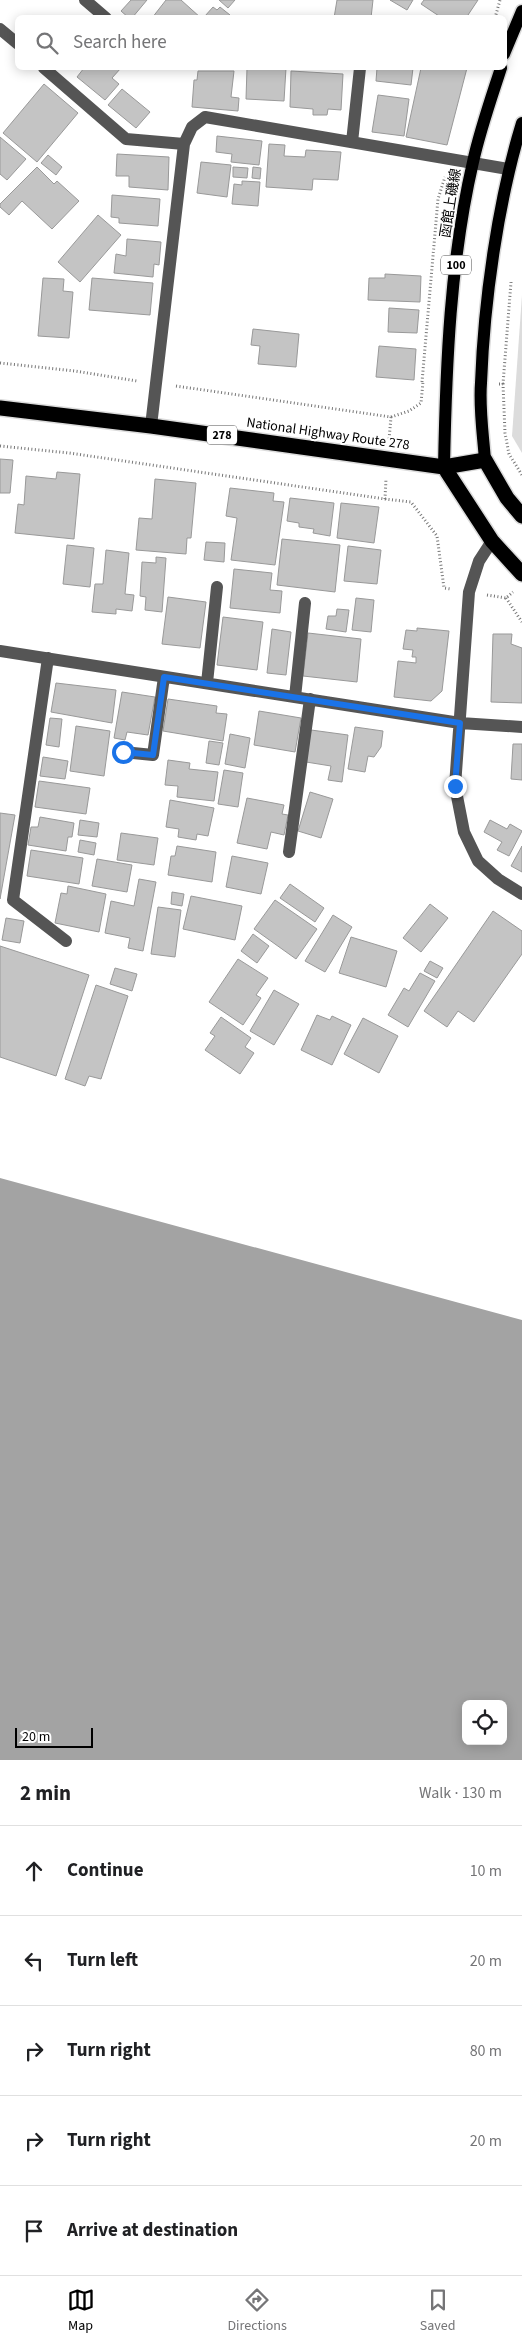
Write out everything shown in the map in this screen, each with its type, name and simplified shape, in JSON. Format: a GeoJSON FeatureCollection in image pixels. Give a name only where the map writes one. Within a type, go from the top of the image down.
{"type":"FeatureCollection","features":[{"type":"Feature","properties":{"kind":"highway","name":"National Highway Route 278"},"geometry":{"type":"LineString","coordinates":[[0,408],[151,426],[444,467],[485,460]]}},
{"type":"Feature","properties":{"kind":"highway"},"geometry":{"type":"LineString","coordinates":[[485,460],[507,498],[522,516]]}},
{"type":"Feature","properties":{"kind":"highway"},"geometry":{"type":"LineString","coordinates":[[444,467],[492,541],[522,574]]}},
{"type":"Feature","properties":{"kind":"main road"},"geometry":{"type":"LineString","coordinates":[[507,47],[522,11]]}},
{"type":"Feature","properties":{"kind":"main road","name":"函館上磯線"},"geometry":{"type":"LineString","coordinates":[[444,467],[446,384],[455,272],[473,162],[500,70]]}},
{"type":"Feature","properties":{"kind":"main road","name":"100"},"geometry":{"type":"LineString","coordinates":[[485,460],[480,384],[490,287],[508,169],[522,123]]}},
{"type":"Feature","properties":{"kind":"street"},"geometry":{"type":"LineString","coordinates":[[85,0],[102,15]]}},
{"type":"Feature","properties":{"kind":"street"},"geometry":{"type":"LineString","coordinates":[[0,29],[15,42]]}},
{"type":"Feature","properties":{"kind":"street"},"geometry":{"type":"LineString","coordinates":[[46,70],[126,139],[184,144]]}},
{"type":"Feature","properties":{"kind":"street"},"geometry":{"type":"LineString","coordinates":[[352,142],[360,70]]}},
{"type":"Feature","properties":{"kind":"street"},"geometry":{"type":"LineString","coordinates":[[151,426],[184,144],[192,127],[205,117],[508,169]]}},
{"type":"Feature","properties":{"kind":"street"},"geometry":{"type":"LineString","coordinates":[[492,541],[478,561],[469,592],[455,786],[464,832],[478,861],[498,879],[522,894]]}},
{"type":"Feature","properties":{"kind":"street"},"geometry":{"type":"LineString","coordinates":[[207,684],[217,587]]}},
{"type":"Feature","properties":{"kind":"street"},"geometry":{"type":"LineString","coordinates":[[295,697],[305,603]]}},
{"type":"Feature","properties":{"kind":"street"},"geometry":{"type":"LineString","coordinates":[[0,650],[460,723],[522,727]]}},
{"type":"Feature","properties":{"kind":"street"},"geometry":{"type":"LineString","coordinates":[[48,658],[13,900],[66,941]]}},
{"type":"Feature","properties":{"kind":"street"},"geometry":{"type":"LineString","coordinates":[[123,752],[153,755],[164,677]]}},
{"type":"Feature","properties":{"kind":"street"},"geometry":{"type":"LineString","coordinates":[[289,852],[310,700]]}},
{"type":"Feature","properties":{"kind":"path"},"geometry":{"type":"LineString","coordinates":[[496,15],[500,0]]}},
{"type":"Feature","properties":{"kind":"path"},"geometry":{"type":"LineString","coordinates":[[503,384],[512,274]]}},
{"type":"Feature","properties":{"kind":"path"},"geometry":{"type":"LineString","coordinates":[[385,499],[411,502],[437,536],[444,588],[506,598],[522,622]]}},
{"type":"Feature","properties":{"kind":"path"},"geometry":{"type":"LineString","coordinates":[[506,598],[517,588]]}},
{"type":"Feature","properties":{"kind":"shaded area"},"geometry":{"type":"Polygon","coordinates":[[[522,295],[522,453],[512,436],[522,295]]]}},
{"type":"Feature","properties":{"kind":"shaded area"},"geometry":{"type":"Polygon","coordinates":[[[0,1178],[522,1320],[522,1760],[0,1760],[0,1178]]]}},
{"type":"Feature","properties":{"kind":"building"},"geometry":{"type":"Polygon","coordinates":[[[131,0],[147,0],[134,15],[126,15],[121,11],[131,0]]]}},
{"type":"Feature","properties":{"kind":"building"},"geometry":{"type":"Polygon","coordinates":[[[166,0],[181,0],[198,15],[154,15],[166,0]]]}},
{"type":"Feature","properties":{"kind":"building"},"geometry":{"type":"Polygon","coordinates":[[[219,0],[235,0],[228,8],[219,0]]]}},
{"type":"Feature","properties":{"kind":"building"},"geometry":{"type":"Polygon","coordinates":[[[337,0],[373,0],[371,15],[334,15],[337,0]]]}},
{"type":"Feature","properties":{"kind":"building"},"geometry":{"type":"Polygon","coordinates":[[[390,0],[413,0],[407,10],[390,0]]]}},
{"type":"Feature","properties":{"kind":"building"},"geometry":{"type":"Polygon","coordinates":[[[424,0],[478,0],[468,15],[438,15],[421,4],[424,0]]]}},
{"type":"Feature","properties":{"kind":"building"},"geometry":{"type":"Polygon","coordinates":[[[213,7],[217,10],[220,7],[230,15],[206,15],[213,7]]]}},
{"type":"Feature","properties":{"kind":"building"},"geometry":{"type":"Polygon","coordinates":[[[82,70],[119,70],[112,78],[119,84],[105,100],[77,77],[82,70]]]}},
{"type":"Feature","properties":{"kind":"building"},"geometry":{"type":"Polygon","coordinates":[[[247,70],[286,70],[284,101],[246,99],[247,70]]]}},
{"type":"Feature","properties":{"kind":"building"},"geometry":{"type":"Polygon","coordinates":[[[377,70],[413,70],[411,85],[376,81],[377,70]]]}},
{"type":"Feature","properties":{"kind":"building"},"geometry":{"type":"Polygon","coordinates":[[[421,70],[466,70],[447,145],[406,137],[421,70]]]}},
{"type":"Feature","properties":{"kind":"building"},"geometry":{"type":"Polygon","coordinates":[[[198,71],[234,71],[231,97],[239,98],[238,111],[192,107],[194,80],[197,80],[198,71]]]}},
{"type":"Feature","properties":{"kind":"building"},"geometry":{"type":"Polygon","coordinates":[[[291,71],[343,74],[341,110],[328,109],[327,115],[313,115],[313,109],[290,107],[291,71]]]}},
{"type":"Feature","properties":{"kind":"building"},"geometry":{"type":"Polygon","coordinates":[[[44,84],[78,113],[37,162],[3,133],[44,84]]]}},
{"type":"Feature","properties":{"kind":"building"},"geometry":{"type":"Polygon","coordinates":[[[122,89],[150,112],[136,128],[108,105],[122,89]]]}},
{"type":"Feature","properties":{"kind":"building"},"geometry":{"type":"Polygon","coordinates":[[[378,95],[409,99],[404,136],[372,132],[378,95]]]}},
{"type":"Feature","properties":{"kind":"building"},"geometry":{"type":"Polygon","coordinates":[[[217,136],[262,141],[259,165],[231,162],[232,154],[216,152],[217,136]]]}},
{"type":"Feature","properties":{"kind":"building"},"geometry":{"type":"Polygon","coordinates":[[[0,137],[26,159],[7,180],[0,174],[0,137]]]}},
{"type":"Feature","properties":{"kind":"building"},"geometry":{"type":"Polygon","coordinates":[[[269,144],[285,145],[284,156],[305,157],[306,150],[341,152],[338,180],[313,179],[312,190],[266,187],[269,144]]]}},
{"type":"Feature","properties":{"kind":"building"},"geometry":{"type":"Polygon","coordinates":[[[117,154],[169,157],[168,190],[129,187],[129,176],[116,176],[117,154]]]}},
{"type":"Feature","properties":{"kind":"building"},"geometry":{"type":"Polygon","coordinates":[[[48,155],[62,167],[56,175],[41,163],[48,155]]]}},
{"type":"Feature","properties":{"kind":"building"},"geometry":{"type":"Polygon","coordinates":[[[201,162],[231,165],[227,197],[197,193],[201,162]]]}},
{"type":"Feature","properties":{"kind":"building"},"geometry":{"type":"Polygon","coordinates":[[[37,167],[54,184],[57,181],[79,201],[52,229],[22,201],[9,215],[0,207],[0,204],[37,167]]]}},
{"type":"Feature","properties":{"kind":"building"},"geometry":{"type":"Polygon","coordinates":[[[233,167],[248,168],[247,178],[233,177],[233,167]]]}},
{"type":"Feature","properties":{"kind":"building"},"geometry":{"type":"Polygon","coordinates":[[[253,167],[261,168],[260,179],[252,178],[253,167]]]}},
{"type":"Feature","properties":{"kind":"building"},"geometry":{"type":"Polygon","coordinates":[[[242,181],[260,182],[258,206],[232,204],[234,184],[242,185],[242,181]]]}},
{"type":"Feature","properties":{"kind":"building"},"geometry":{"type":"Polygon","coordinates":[[[112,195],[160,199],[158,226],[119,223],[119,218],[111,217],[112,195]]]}},
{"type":"Feature","properties":{"kind":"building"},"geometry":{"type":"Polygon","coordinates":[[[98,215],[121,235],[80,282],[58,262],[98,215]]]}},
{"type":"Feature","properties":{"kind":"building"},"geometry":{"type":"Polygon","coordinates":[[[127,239],[161,242],[159,265],[154,264],[153,277],[114,273],[116,254],[126,256],[127,239]]]}},
{"type":"Feature","properties":{"kind":"building"},"geometry":{"type":"Polygon","coordinates":[[[385,274],[421,276],[420,302],[368,300],[369,278],[385,278],[385,274]]]}},
{"type":"Feature","properties":{"kind":"building"},"geometry":{"type":"Polygon","coordinates":[[[43,278],[64,279],[63,291],[73,292],[69,338],[38,336],[43,278]]]}},
{"type":"Feature","properties":{"kind":"building"},"geometry":{"type":"Polygon","coordinates":[[[92,278],[153,283],[150,315],[89,310],[92,278]]]}},
{"type":"Feature","properties":{"kind":"building"},"geometry":{"type":"Polygon","coordinates":[[[389,308],[419,310],[417,333],[388,332],[389,308]]]}},
{"type":"Feature","properties":{"kind":"building"},"geometry":{"type":"Polygon","coordinates":[[[253,329],[299,334],[296,367],[258,364],[260,346],[251,345],[253,329]]]}},
{"type":"Feature","properties":{"kind":"building"},"geometry":{"type":"Polygon","coordinates":[[[379,346],[416,349],[414,380],[376,377],[379,346]]]}},
{"type":"Feature","properties":{"kind":"building"},"geometry":{"type":"Polygon","coordinates":[[[0,459],[13,460],[10,493],[0,493],[0,459]]]}},
{"type":"Feature","properties":{"kind":"building"},"geometry":{"type":"Polygon","coordinates":[[[57,472],[80,474],[74,539],[15,533],[18,504],[24,505],[26,476],[56,479],[57,472]]]}},
{"type":"Feature","properties":{"kind":"building"},"geometry":{"type":"Polygon","coordinates":[[[155,479],[196,483],[191,538],[187,538],[186,554],[136,550],[139,518],[152,519],[155,479]]]}},
{"type":"Feature","properties":{"kind":"building"},"geometry":{"type":"Polygon","coordinates":[[[230,488],[274,493],[273,501],[284,502],[275,565],[231,560],[237,518],[226,516],[230,488]]]}},
{"type":"Feature","properties":{"kind":"building"},"geometry":{"type":"Polygon","coordinates":[[[290,498],[334,503],[330,536],[313,533],[314,529],[299,527],[299,523],[287,521],[290,498]]]}},
{"type":"Feature","properties":{"kind":"building"},"geometry":{"type":"Polygon","coordinates":[[[341,503],[379,507],[374,543],[337,538],[341,503]]]}},
{"type":"Feature","properties":{"kind":"building"},"geometry":{"type":"Polygon","coordinates":[[[282,539],[340,545],[335,592],[277,585],[282,539]]]}},
{"type":"Feature","properties":{"kind":"building"},"geometry":{"type":"Polygon","coordinates":[[[206,542],[225,543],[224,562],[204,560],[206,542]]]}},
{"type":"Feature","properties":{"kind":"building"},"geometry":{"type":"Polygon","coordinates":[[[67,545],[94,548],[90,587],[63,584],[67,545]]]}},
{"type":"Feature","properties":{"kind":"building"},"geometry":{"type":"Polygon","coordinates":[[[348,546],[381,550],[377,584],[344,581],[348,546]]]}},
{"type":"Feature","properties":{"kind":"building"},"geometry":{"type":"Polygon","coordinates":[[[106,550],[129,553],[125,594],[134,595],[132,611],[116,609],[116,614],[92,612],[95,584],[103,584],[106,550]]]}},
{"type":"Feature","properties":{"kind":"building"},"geometry":{"type":"Polygon","coordinates":[[[156,557],[166,558],[162,612],[145,610],[146,597],[140,596],[142,562],[156,563],[156,557]]]}},
{"type":"Feature","properties":{"kind":"building"},"geometry":{"type":"Polygon","coordinates":[[[234,569],[272,573],[270,590],[282,591],[280,613],[230,608],[234,569]]]}},
{"type":"Feature","properties":{"kind":"building"},"geometry":{"type":"Polygon","coordinates":[[[168,597],[206,602],[200,648],[162,644],[168,597]]]}},
{"type":"Feature","properties":{"kind":"building"},"geometry":{"type":"Polygon","coordinates":[[[356,598],[374,600],[371,632],[352,630],[356,598]]]}},
{"type":"Feature","properties":{"kind":"building"},"geometry":{"type":"Polygon","coordinates":[[[337,609],[349,610],[346,632],[326,629],[328,616],[336,616],[337,609]]]}},
{"type":"Feature","properties":{"kind":"building"},"geometry":{"type":"Polygon","coordinates":[[[223,617],[263,622],[257,670],[217,665],[223,617]]]}},
{"type":"Feature","properties":{"kind":"building"},"geometry":{"type":"Polygon","coordinates":[[[417,628],[449,631],[442,691],[431,701],[394,697],[398,661],[416,663],[416,657],[412,657],[413,650],[403,649],[406,630],[417,631],[417,628]]]}},
{"type":"Feature","properties":{"kind":"building"},"geometry":{"type":"Polygon","coordinates":[[[272,629],[291,632],[286,675],[267,673],[272,629]]]}},
{"type":"Feature","properties":{"kind":"building"},"geometry":{"type":"Polygon","coordinates":[[[308,633],[361,639],[357,682],[303,676],[308,633]]]}},
{"type":"Feature","properties":{"kind":"building"},"geometry":{"type":"Polygon","coordinates":[[[493,634],[512,634],[511,644],[522,648],[522,703],[491,702],[493,634]]]}},
{"type":"Feature","properties":{"kind":"building"},"geometry":{"type":"Polygon","coordinates":[[[56,683],[116,690],[112,723],[51,712],[56,683]]]}},
{"type":"Feature","properties":{"kind":"building"},"geometry":{"type":"Polygon","coordinates":[[[122,692],[155,697],[148,735],[127,732],[125,740],[114,738],[122,692]]]}},
{"type":"Feature","properties":{"kind":"building"},"geometry":{"type":"Polygon","coordinates":[[[168,699],[217,706],[216,713],[227,714],[223,741],[163,731],[168,699]]]}},
{"type":"Feature","properties":{"kind":"building"},"geometry":{"type":"Polygon","coordinates":[[[259,711],[301,718],[295,752],[254,745],[259,711]]]}},
{"type":"Feature","properties":{"kind":"building"},"geometry":{"type":"Polygon","coordinates":[[[50,718],[62,719],[59,747],[46,745],[50,718]]]}},
{"type":"Feature","properties":{"kind":"building"},"geometry":{"type":"Polygon","coordinates":[[[76,726],[110,731],[104,776],[70,771],[76,726]]]}},
{"type":"Feature","properties":{"kind":"building"},"geometry":{"type":"Polygon","coordinates":[[[355,727],[383,731],[381,747],[374,757],[368,756],[365,772],[348,769],[355,727]]]}},
{"type":"Feature","properties":{"kind":"building"},"geometry":{"type":"Polygon","coordinates":[[[311,730],[348,735],[342,782],[328,780],[331,766],[306,762],[311,730]]]}},
{"type":"Feature","properties":{"kind":"building"},"geometry":{"type":"Polygon","coordinates":[[[230,734],[250,738],[245,768],[225,764],[230,734]]]}},
{"type":"Feature","properties":{"kind":"building"},"geometry":{"type":"Polygon","coordinates":[[[209,741],[223,743],[219,765],[206,763],[209,741]]]}},
{"type":"Feature","properties":{"kind":"building"},"geometry":{"type":"Polygon","coordinates":[[[513,744],[522,744],[522,780],[511,779],[513,744]]]}},
{"type":"Feature","properties":{"kind":"building"},"geometry":{"type":"Polygon","coordinates":[[[43,757],[68,761],[65,779],[40,776],[43,757]]]}},
{"type":"Feature","properties":{"kind":"building"},"geometry":{"type":"Polygon","coordinates":[[[168,760],[190,763],[189,769],[218,772],[214,801],[177,797],[178,786],[165,785],[168,760]]]}},
{"type":"Feature","properties":{"kind":"building"},"geometry":{"type":"Polygon","coordinates":[[[224,770],[243,773],[238,807],[218,804],[224,770]]]}},
{"type":"Feature","properties":{"kind":"building"},"geometry":{"type":"Polygon","coordinates":[[[39,781],[90,788],[86,814],[35,807],[39,781]]]}},
{"type":"Feature","properties":{"kind":"building"},"geometry":{"type":"Polygon","coordinates":[[[310,792],[333,799],[321,838],[298,831],[310,792]]]}},
{"type":"Feature","properties":{"kind":"building"},"geometry":{"type":"Polygon","coordinates":[[[247,798],[284,805],[282,814],[288,815],[284,835],[271,832],[267,849],[237,843],[247,798]]]}},
{"type":"Feature","properties":{"kind":"building"},"geometry":{"type":"Polygon","coordinates":[[[170,800],[214,808],[208,836],[197,834],[196,840],[178,837],[179,829],[166,827],[170,800]]]}},
{"type":"Feature","properties":{"kind":"building"},"geometry":{"type":"Polygon","coordinates":[[[0,813],[15,815],[0,899],[0,813]]]}},
{"type":"Feature","properties":{"kind":"building"},"geometry":{"type":"Polygon","coordinates":[[[40,817],[74,823],[72,837],[68,837],[66,851],[28,845],[31,827],[38,827],[40,817]]]}},
{"type":"Feature","properties":{"kind":"building"},"geometry":{"type":"Polygon","coordinates":[[[80,820],[99,823],[97,837],[78,835],[80,820]]]}},
{"type":"Feature","properties":{"kind":"building"},"geometry":{"type":"Polygon","coordinates":[[[490,820],[507,829],[510,824],[522,831],[509,856],[497,850],[502,842],[484,832],[490,820]]]}},
{"type":"Feature","properties":{"kind":"building"},"geometry":{"type":"Polygon","coordinates":[[[121,833],[158,838],[154,865],[117,860],[121,833]]]}},
{"type":"Feature","properties":{"kind":"building"},"geometry":{"type":"Polygon","coordinates":[[[80,840],[96,843],[94,855],[78,852],[80,840]]]}},
{"type":"Feature","properties":{"kind":"building"},"geometry":{"type":"Polygon","coordinates":[[[177,846],[216,852],[212,882],[168,875],[171,856],[175,856],[177,846]]]}},
{"type":"Feature","properties":{"kind":"building"},"geometry":{"type":"Polygon","coordinates":[[[522,846],[522,872],[511,866],[522,846]]]}},
{"type":"Feature","properties":{"kind":"building"},"geometry":{"type":"Polygon","coordinates":[[[31,850],[83,858],[79,884],[27,876],[31,850]]]}},
{"type":"Feature","properties":{"kind":"building"},"geometry":{"type":"Polygon","coordinates":[[[232,856],[268,863],[261,894],[226,887],[232,856]]]}},
{"type":"Feature","properties":{"kind":"building"},"geometry":{"type":"Polygon","coordinates":[[[97,859],[132,865],[127,892],[92,886],[97,859]]]}},
{"type":"Feature","properties":{"kind":"building"},"geometry":{"type":"Polygon","coordinates":[[[139,879],[156,882],[143,951],[128,948],[130,938],[105,933],[111,901],[134,906],[139,879]]]}},
{"type":"Feature","properties":{"kind":"building"},"geometry":{"type":"Polygon","coordinates":[[[290,884],[324,908],[315,922],[280,898],[290,884]]]}},
{"type":"Feature","properties":{"kind":"building"},"geometry":{"type":"Polygon","coordinates":[[[68,886],[106,894],[99,932],[55,923],[61,893],[67,894],[68,886]]]}},
{"type":"Feature","properties":{"kind":"building"},"geometry":{"type":"Polygon","coordinates":[[[172,892],[184,894],[182,906],[171,904],[172,892]]]}},
{"type":"Feature","properties":{"kind":"building"},"geometry":{"type":"Polygon","coordinates":[[[191,896],[242,906],[235,940],[183,929],[191,896]]]}},
{"type":"Feature","properties":{"kind":"building"},"geometry":{"type":"Polygon","coordinates":[[[275,900],[317,929],[296,959],[254,929],[275,900]]]}},
{"type":"Feature","properties":{"kind":"building"},"geometry":{"type":"Polygon","coordinates":[[[430,904],[448,918],[421,952],[403,938],[430,904]]]}},
{"type":"Feature","properties":{"kind":"building"},"geometry":{"type":"Polygon","coordinates":[[[158,907],[181,910],[175,957],[151,954],[158,907]]]}},
{"type":"Feature","properties":{"kind":"building"},"geometry":{"type":"Polygon","coordinates":[[[493,911],[522,931],[522,954],[474,1022],[458,1011],[447,1027],[424,1011],[493,911]]]}},
{"type":"Feature","properties":{"kind":"building"},"geometry":{"type":"Polygon","coordinates":[[[333,915],[352,927],[325,972],[305,961],[333,915]]]}},
{"type":"Feature","properties":{"kind":"building"},"geometry":{"type":"Polygon","coordinates":[[[6,918],[24,921],[20,943],[2,940],[6,918]]]}},
{"type":"Feature","properties":{"kind":"building"},"geometry":{"type":"Polygon","coordinates":[[[253,934],[269,946],[257,963],[241,951],[253,934]]]}},
{"type":"Feature","properties":{"kind":"building"},"geometry":{"type":"Polygon","coordinates":[[[351,937],[397,951],[386,987],[339,973],[351,937]]]}},
{"type":"Feature","properties":{"kind":"building"},"geometry":{"type":"Polygon","coordinates":[[[0,946],[89,975],[56,1076],[0,1057],[0,946]]]}},
{"type":"Feature","properties":{"kind":"building"},"geometry":{"type":"Polygon","coordinates":[[[238,959],[268,978],[256,995],[261,998],[243,1025],[209,1002],[238,959]]]}},
{"type":"Feature","properties":{"kind":"building"},"geometry":{"type":"Polygon","coordinates":[[[430,961],[443,968],[437,978],[424,971],[430,961]]]}},
{"type":"Feature","properties":{"kind":"building"},"geometry":{"type":"Polygon","coordinates":[[[115,968],[137,974],[132,991],[110,984],[115,968]]]}},
{"type":"Feature","properties":{"kind":"building"},"geometry":{"type":"Polygon","coordinates":[[[420,973],[435,981],[408,1027],[388,1015],[404,988],[409,991],[420,973]]]}},
{"type":"Feature","properties":{"kind":"building"},"geometry":{"type":"Polygon","coordinates":[[[96,985],[128,996],[101,1079],[89,1076],[85,1086],[65,1079],[96,985]]]}},
{"type":"Feature","properties":{"kind":"building"},"geometry":{"type":"Polygon","coordinates":[[[274,990],[299,1004],[274,1045],[250,1031],[274,990]]]}},
{"type":"Feature","properties":{"kind":"building"},"geometry":{"type":"Polygon","coordinates":[[[317,1015],[330,1020],[332,1016],[351,1025],[332,1065],[301,1050],[317,1015]]]}},
{"type":"Feature","properties":{"kind":"building"},"geometry":{"type":"Polygon","coordinates":[[[221,1017],[251,1038],[245,1047],[254,1053],[240,1074],[205,1050],[215,1036],[210,1033],[221,1017]]]}},
{"type":"Feature","properties":{"kind":"building"},"geometry":{"type":"Polygon","coordinates":[[[363,1018],[398,1036],[379,1073],[344,1054],[363,1018]]]}},
{"type":"Feature","properties":{"kind":"route"},"geometry":{"type":"LineString","coordinates":[[123,752],[153,755],[164,677],[460,723],[455,786]]}}]}
